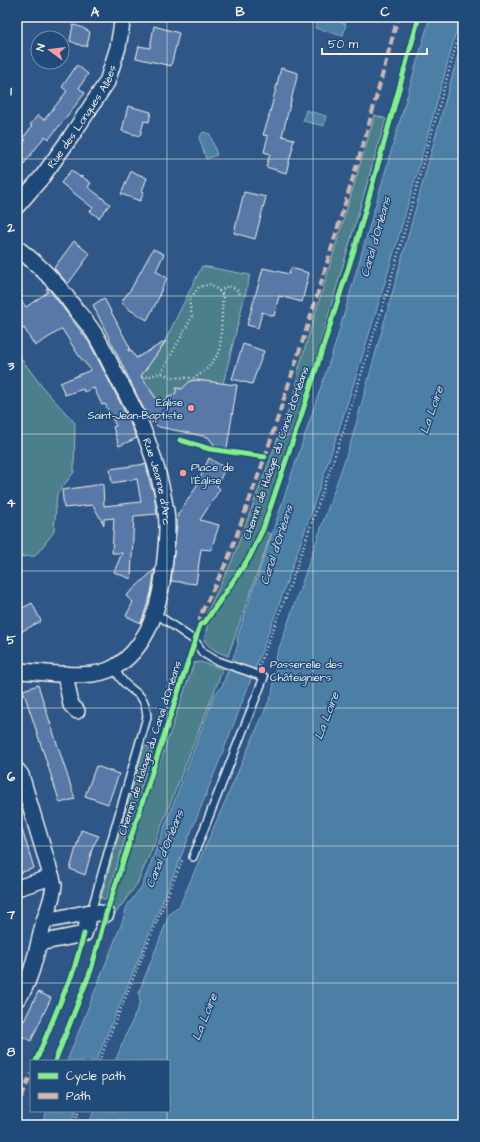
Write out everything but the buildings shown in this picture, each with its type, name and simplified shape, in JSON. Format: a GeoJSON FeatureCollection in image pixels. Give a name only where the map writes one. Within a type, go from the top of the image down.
{"type":"FeatureCollection","features":[{"type":"Feature","properties":{"kind":"street","name":"Rue des Longues Allées"},"geometry":{"type":"LineString","coordinates":[[17,206],[42,177],[107,82],[118,47],[123,17]]}},
{"type":"Feature","properties":{"kind":"street","name":"Rue Jeanne d'Arc"},"geometry":{"type":"LineString","coordinates":[[17,248],[55,282],[94,333],[138,416],[156,466],[167,519],[160,597],[155,613],[142,641],[128,657],[115,668]]}},
{"type":"Feature","properties":{"kind":"street"},"geometry":{"type":"LineString","coordinates":[[17,672],[80,675],[103,672],[115,668]]}},
{"type":"Feature","properties":{"kind":"street"},"geometry":{"type":"LineString","coordinates":[[65,674],[71,705],[77,711]]}},
{"type":"Feature","properties":{"kind":"street"},"geometry":{"type":"LineString","coordinates":[[17,770],[21,775],[54,885],[53,896],[44,921],[27,981],[17,999]]}},
{"type":"Feature","properties":{"kind":"street"},"geometry":{"type":"LineString","coordinates":[[17,888],[52,877]]}},
{"type":"Feature","properties":{"kind":"street"},"geometry":{"type":"LineString","coordinates":[[44,921],[98,913]]}},
{"type":"Feature","properties":{"kind":"street"},"geometry":{"type":"LineString","coordinates":[[39,943],[84,934],[98,913]]}},
{"type":"Feature","properties":{"kind":"lane"},"geometry":{"type":"LineString","coordinates":[[155,613],[195,641],[202,653],[216,660],[264,677],[193,857]]}},
{"type":"Feature","properties":{"kind":"lane"},"geometry":{"type":"LineString","coordinates":[[98,913],[147,717],[144,700],[121,679],[115,668]]}},
{"type":"Feature","properties":{"kind":"path"},"geometry":{"type":"LineString","coordinates":[[257,674],[291,583],[342,435],[388,290],[463,20]]}},
{"type":"Feature","properties":{"kind":"path"},"geometry":{"type":"LineString","coordinates":[[142,378],[161,373],[171,376],[195,378],[208,368],[220,351],[223,295],[211,284],[199,287],[189,300],[192,317],[161,373]]}},
{"type":"Feature","properties":{"kind":"path"},"geometry":{"type":"LineString","coordinates":[[219,291],[228,286],[236,289],[241,296]]}},
{"type":"Feature","properties":{"kind":"path"},"geometry":{"type":"LineString","coordinates":[[99,1060],[184,854]]}},
{"type":"Feature","properties":{"kind":"path"},"geometry":{"type":"LineString","coordinates":[[73,1125],[78,1112]]}},
{"type":"Feature","properties":{"kind":"green space"},"geometry":{"type":"Polygon","coordinates":[[[375,115],[386,119],[310,378],[281,465],[256,537],[244,560],[206,614],[231,563],[296,390],[298,371],[375,115]]]}},
{"type":"Feature","properties":{"kind":"green space"},"geometry":{"type":"Polygon","coordinates":[[[202,266],[250,275],[223,384],[205,382],[203,380],[201,382],[191,380],[188,389],[176,388],[178,391],[170,398],[167,398],[165,412],[138,371],[148,366],[162,347],[202,266]]]}},
{"type":"Feature","properties":{"kind":"green space"},"geometry":{"type":"Polygon","coordinates":[[[17,353],[43,388],[75,423],[74,472],[57,494],[54,532],[35,556],[17,557],[17,353]]]}},
{"type":"Feature","properties":{"kind":"green space"},"geometry":{"type":"Polygon","coordinates":[[[265,532],[271,534],[228,656],[212,648],[204,640],[208,623],[254,555],[265,532]]]}},
{"type":"Feature","properties":{"kind":"green space"},"geometry":{"type":"Polygon","coordinates":[[[200,662],[223,669],[158,835],[137,884],[104,929],[107,915],[194,663],[200,662]]]}},
{"type":"Feature","properties":{"kind":"green space"},"geometry":{"type":"Polygon","coordinates":[[[145,746],[149,747],[152,753],[106,900],[101,898],[145,746]]]}},
{"type":"Feature","properties":{"kind":"water"},"geometry":{"type":"Polygon","coordinates":[[[319,17],[346,24],[343,36],[315,28],[319,17]]]}},
{"type":"Feature","properties":{"kind":"water","name":"Canal d'Orléans"},"geometry":{"type":"Polygon","coordinates":[[[430,17],[460,17],[398,240],[352,388],[304,534],[257,664],[167,892],[96,1060],[67,1060],[123,920],[127,906],[142,886],[215,694],[222,686],[238,645],[237,638],[336,342],[430,17]]]}},
{"type":"Feature","properties":{"kind":"water","name":"La Loire"},"geometry":{"type":"Polygon","coordinates":[[[463,37],[463,1125],[88,1125],[94,1112],[170,1112],[170,1060],[115,1060],[140,1003],[139,992],[170,913],[179,907],[272,694],[276,671],[275,660],[351,442],[463,37]]]}},
{"type":"Feature","properties":{"kind":"water"},"geometry":{"type":"Polygon","coordinates":[[[306,110],[326,116],[324,126],[303,121],[306,110]]]}},
{"type":"Feature","properties":{"kind":"water"},"geometry":{"type":"Polygon","coordinates":[[[203,132],[210,134],[217,155],[206,159],[199,138],[203,132]]]}},
{"type":"Feature","properties":{"kind":"water"},"geometry":{"type":"Polygon","coordinates":[[[47,1112],[76,1112],[70,1125],[41,1125],[47,1112]]]}},
{"type":"Feature","properties":{"kind":"marked path"},"geometry":{"type":"LineString","coordinates":[[200,625],[202,612],[228,559],[265,457],[312,312],[366,135],[398,17]]}},
{"type":"Feature","properties":{"kind":"marked path"},"geometry":{"type":"LineString","coordinates":[[17,1108],[30,1076]]}},
{"type":"Feature","properties":{"kind":"cycle path","name":"Chemin de Halage du Canal d'Orléans"},"geometry":{"type":"LineString","coordinates":[[55,1060],[91,970],[106,914],[200,625],[205,622],[249,558],[263,529],[355,247],[419,17]]}},
{"type":"Feature","properties":{"kind":"cycle path","name":"Chemin de Halage du Canal d'Orléans"},"geometry":{"type":"LineString","coordinates":[[180,440],[210,449],[265,457]]}},
{"type":"Feature","properties":{"kind":"cycle path"},"geometry":{"type":"LineString","coordinates":[[36,1060],[74,969],[84,934]]}},
{"type":"Feature","properties":{"kind":"place","name":"Église Saint-Jean-Baptiste"},"geometry":{"type":"Point","coordinates":[191,408]}},
{"type":"Feature","properties":{"kind":"place","name":"Place de l'Église"},"geometry":{"type":"Point","coordinates":[183,473]}},
{"type":"Feature","properties":{"kind":"place","name":"Passerelle des Châteigniers"},"geometry":{"type":"Point","coordinates":[262,670]}}]}
